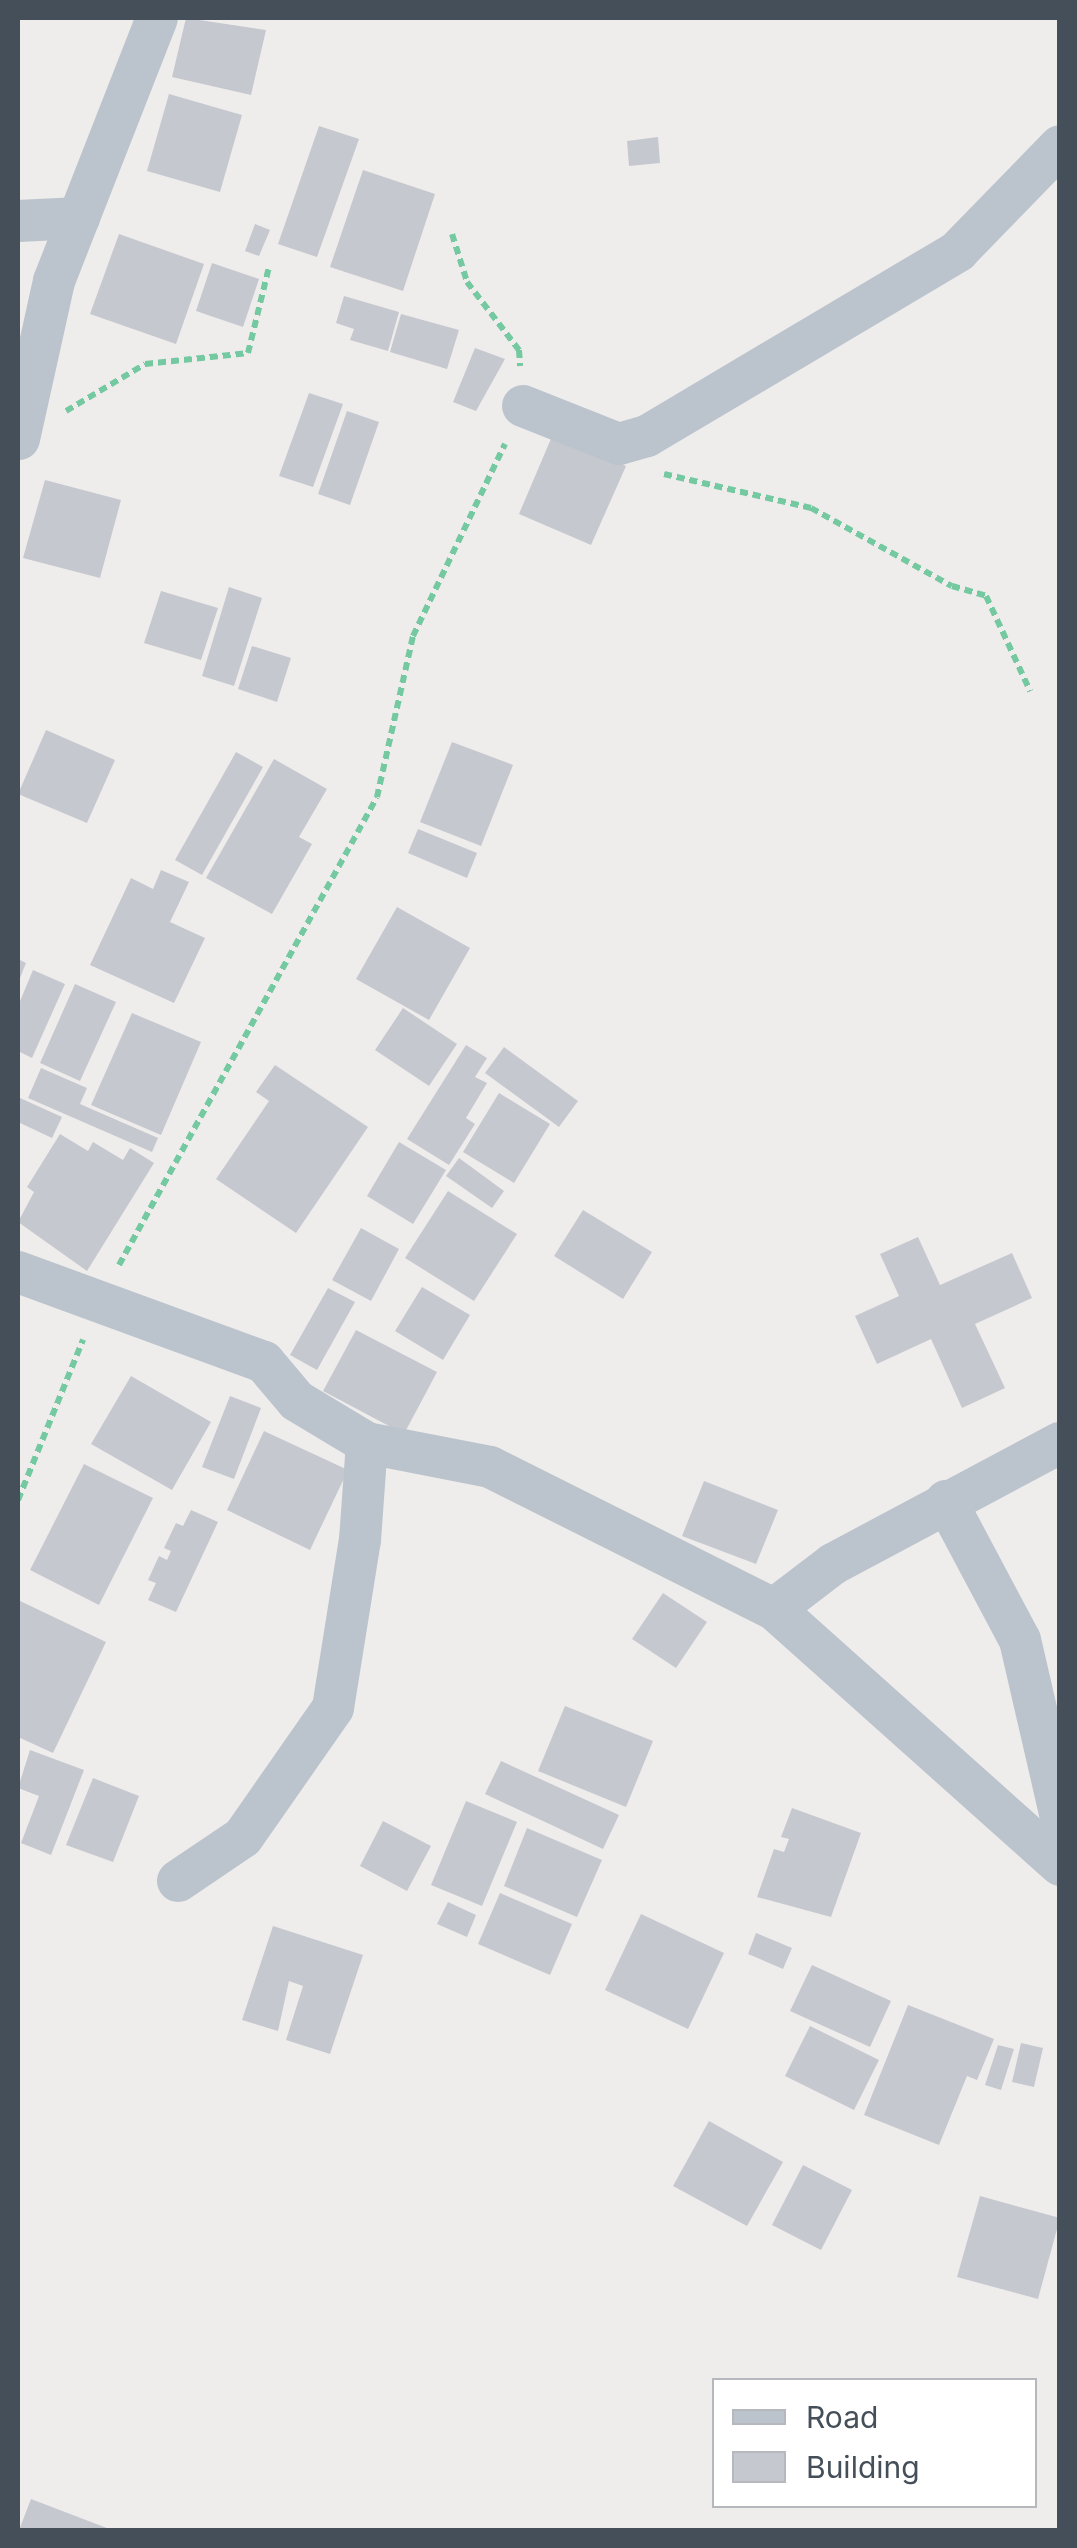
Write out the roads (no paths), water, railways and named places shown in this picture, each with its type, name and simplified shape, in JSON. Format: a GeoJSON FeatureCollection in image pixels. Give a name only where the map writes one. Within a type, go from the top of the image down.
{"type":"FeatureCollection","features":[{"type":"Feature","properties":{"kind":"street"},"geometry":{"type":"LineString","coordinates":[[19,438],[54,281],[157,18]]}},
{"type":"Feature","properties":{"kind":"street"},"geometry":{"type":"LineString","coordinates":[[523,406],[619,444],[647,436],[958,251],[1060,146]]}},
{"type":"Feature","properties":{"kind":"street"},"geometry":{"type":"LineString","coordinates":[[18,222],[79,218]]}},
{"type":"Feature","properties":{"kind":"street"},"geometry":{"type":"LineString","coordinates":[[18,1272],[97,1305],[264,1362],[296,1401],[368,1443],[490,1467],[774,1610],[1060,1865]]}},
{"type":"Feature","properties":{"kind":"street"},"geometry":{"type":"LineString","coordinates":[[178,1881],[243,1837],[332,1708],[360,1540],[368,1443]]}},
{"type":"Feature","properties":{"kind":"street"},"geometry":{"type":"LineString","coordinates":[[774,1610],[833,1564],[1060,1443]]}},
{"type":"Feature","properties":{"kind":"street"},"geometry":{"type":"LineString","coordinates":[[946,1501],[1020,1640],[1060,1814]]}}]}
